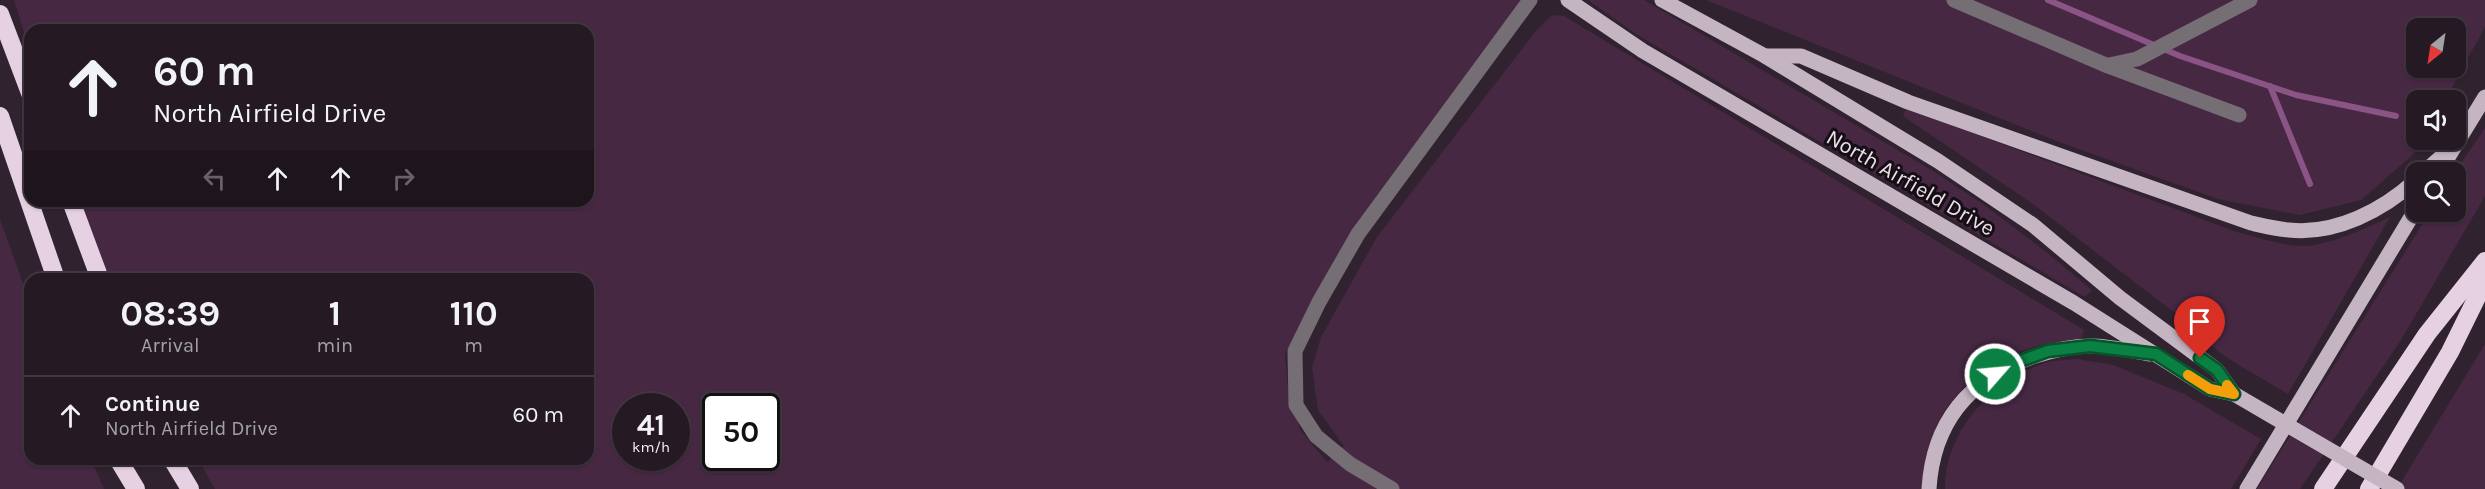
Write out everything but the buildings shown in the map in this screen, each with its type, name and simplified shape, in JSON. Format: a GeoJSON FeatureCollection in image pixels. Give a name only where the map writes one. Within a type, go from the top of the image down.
{"type":"FeatureCollection","features":[{"type":"Feature","properties":{"kind":"highway"},"geometry":{"type":"LineString","coordinates":[[0,14],[24,77]]}},
{"type":"Feature","properties":{"kind":"highway"},"geometry":{"type":"LineString","coordinates":[[0,116],[24,186]]}},
{"type":"Feature","properties":{"kind":"highway"},"geometry":{"type":"LineString","coordinates":[[31,207],[54,273]]}},
{"type":"Feature","properties":{"kind":"highway"},"geometry":{"type":"LineString","coordinates":[[73,207],[98,273]]}},
{"type":"Feature","properties":{"kind":"highway"},"geometry":{"type":"LineString","coordinates":[[2323,489],[2427,334],[2485,261]]}},
{"type":"Feature","properties":{"kind":"highway"},"geometry":{"type":"LineString","coordinates":[[2369,489],[2450,352],[2485,281]]}},
{"type":"Feature","properties":{"kind":"highway"},"geometry":{"type":"LineString","coordinates":[[120,465],[130,489]]}},
{"type":"Feature","properties":{"kind":"highway"},"geometry":{"type":"LineString","coordinates":[[122,465],[136,489]]}},
{"type":"Feature","properties":{"kind":"highway"},"geometry":{"type":"LineString","coordinates":[[176,465],[190,489]]}},
{"type":"Feature","properties":{"kind":"main road","name":"North Airfield Drive"},"geometry":{"type":"LineString","coordinates":[[1568,0],[1643,51],[2074,303],[2210,389],[2234,394],[2397,489]]}},
{"type":"Feature","properties":{"kind":"main road","name":"North Airfield Drive"},"geometry":{"type":"LineString","coordinates":[[1662,0],[1765,56],[1938,161],[2033,225],[2120,298],[2217,370],[2234,394]]}},
{"type":"Feature","properties":{"kind":"main road"},"geometry":{"type":"LineString","coordinates":[[1765,56],[1801,56],[1919,106],[2252,224],[2290,231],[2325,228],[2373,212],[2406,189]]}},
{"type":"Feature","properties":{"kind":"main road"},"geometry":{"type":"LineString","coordinates":[[2466,128],[2485,97]]}},
{"type":"Feature","properties":{"kind":"main road"},"geometry":{"type":"LineString","coordinates":[[2435,162],[2449,150]]}},
{"type":"Feature","properties":{"kind":"main road"},"geometry":{"type":"LineString","coordinates":[[2247,489],[2408,222]]}},
{"type":"Feature","properties":{"kind":"main road"},"geometry":{"type":"LineString","coordinates":[[1929,489],[1930,466],[1952,413],[1963,399],[1981,383],[2009,365],[2048,351],[2090,346],[2156,354]]}},
{"type":"Feature","properties":{"kind":"lane"},"geometry":{"type":"LineString","coordinates":[[1392,489],[1350,464],[1316,436],[1296,405],[1295,351],[1319,302],[1358,234],[1530,0]]}},
{"type":"Feature","properties":{"kind":"lane"},"geometry":{"type":"LineString","coordinates":[[1954,0],[2108,66],[2239,115]]}},
{"type":"Feature","properties":{"kind":"lane"},"geometry":{"type":"LineString","coordinates":[[2108,66],[2146,55],[2250,0]]}},
{"type":"Feature","properties":{"kind":"shaded area"},"geometry":{"type":"Polygon","coordinates":[[[14,0],[1523,0],[1358,221],[1285,354],[1288,389],[1300,430],[1327,462],[1344,446],[1318,410],[1312,368],[1321,337],[1377,237],[1535,32],[1552,15],[1564,16],[2084,330],[2081,341],[2040,345],[2020,352],[1983,371],[1967,385],[1941,417],[1933,434],[1923,489],[215,489],[201,465],[594,465],[594,273],[106,273],[94,247],[81,207],[594,207],[594,24],[24,24],[24,32],[14,0]]]}},
{"type":"Feature","properties":{"kind":"shaded area"},"geometry":{"type":"Polygon","coordinates":[[[1588,0],[1644,0],[1933,171],[1987,207],[2092,290],[2085,297],[1636,34],[1588,0]]]}},
{"type":"Feature","properties":{"kind":"shaded area"},"geometry":{"type":"Polygon","coordinates":[[[1706,0],[2485,0],[2485,27],[2466,62],[2466,18],[2406,18],[2406,78],[2457,78],[2450,90],[2406,90],[2406,150],[2418,150],[2361,200],[2300,215],[2218,199],[2059,142],[1706,0]]]}},
{"type":"Feature","properties":{"kind":"shaded area"},"geometry":{"type":"Polygon","coordinates":[[[1906,108],[2237,232],[2276,242],[2296,246],[2325,243],[2390,217],[2288,394],[2219,352],[2197,330],[2033,204],[1903,116],[1906,108]]]}},
{"type":"Feature","properties":{"kind":"shaded area"},"geometry":{"type":"Polygon","coordinates":[[[2485,128],[2485,196],[2401,340],[2300,489],[2257,489],[2424,222],[2466,222],[2466,162],[2462,162],[2485,128]]]}},
{"type":"Feature","properties":{"kind":"shaded area"},"geometry":{"type":"Polygon","coordinates":[[[0,219],[24,286],[24,465],[94,465],[104,489],[0,489],[0,219]]]}},
{"type":"Feature","properties":{"kind":"shaded area"},"geometry":{"type":"Polygon","coordinates":[[[2485,344],[2485,489],[2397,489],[2485,344]]]}},
{"type":"Feature","properties":{"kind":"shaded area"},"geometry":{"type":"Polygon","coordinates":[[[2077,359],[2113,365],[2184,394],[2261,439],[2231,489],[1945,489],[1947,467],[1953,447],[1975,411],[1990,395],[2025,371],[2045,363],[2077,359]]]}},
{"type":"Feature","properties":{"kind":"waterway"},"geometry":{"type":"LineString","coordinates":[[2048,0],[2180,56],[2296,95],[2396,116]]}},
{"type":"Feature","properties":{"kind":"waterway"},"geometry":{"type":"LineString","coordinates":[[2270,86],[2310,184]]}},
{"type":"Feature","properties":{"kind":"slow traffic"},"geometry":{"type":"LineString","coordinates":[[2188,375],[2210,389],[2234,394],[2227,385]]}},
{"type":"Feature","properties":{"kind":"route"},"geometry":{"type":"LineString","coordinates":[[1995,374],[2009,365],[2048,351],[2090,346],[2156,354],[2210,389],[2234,394],[2217,370],[2200,358]]}}]}
